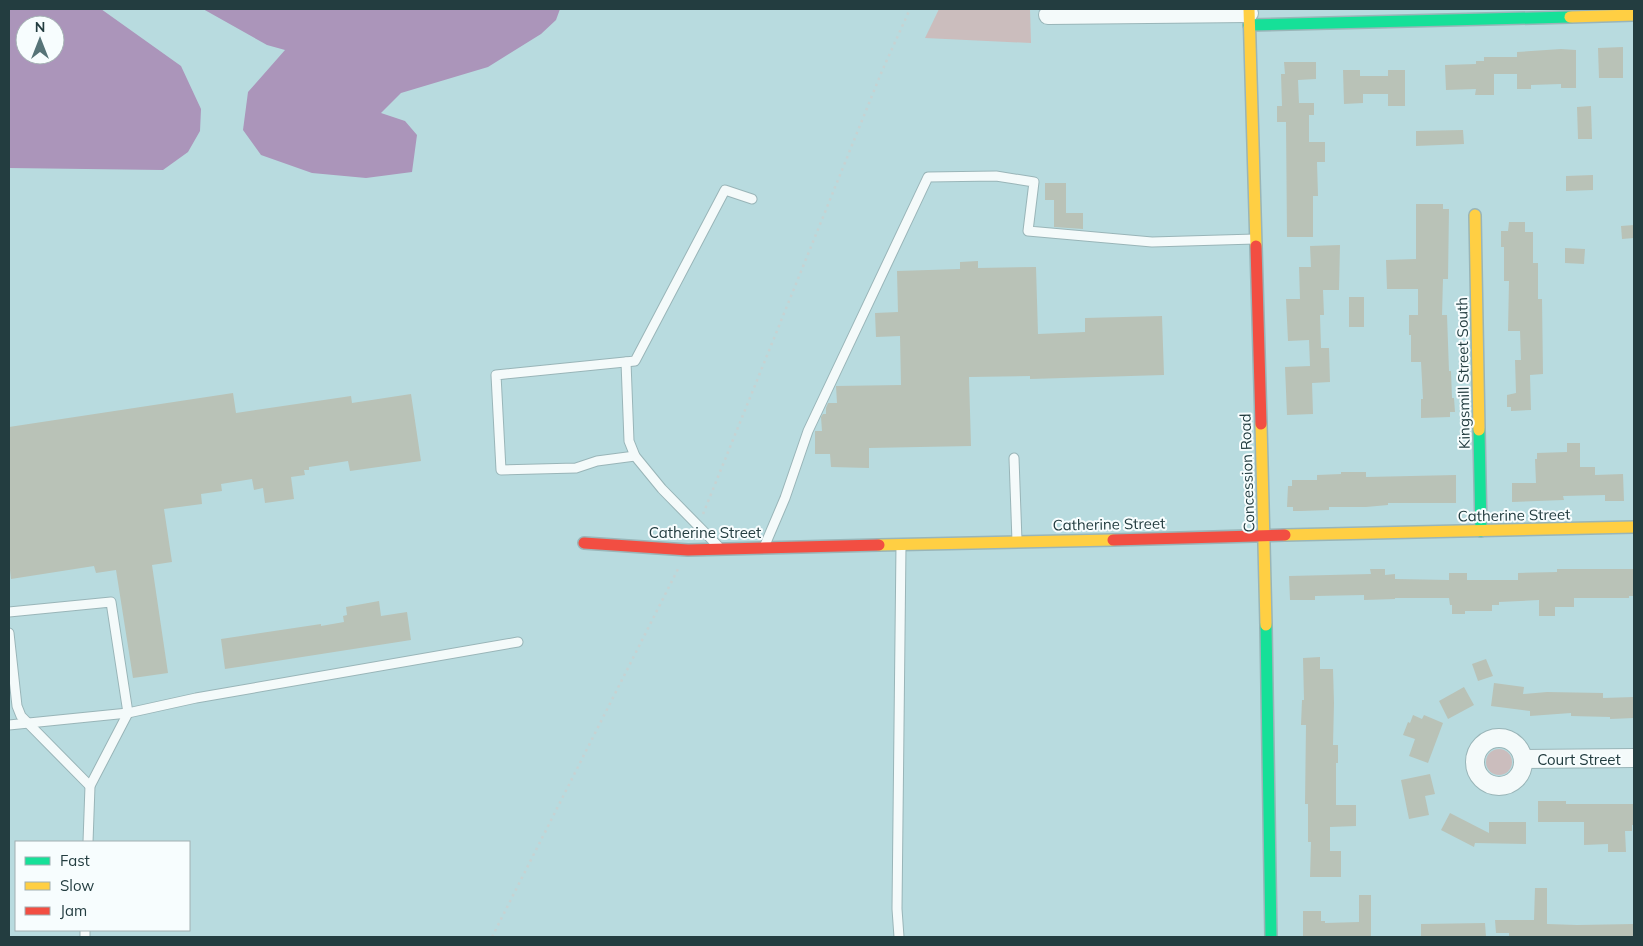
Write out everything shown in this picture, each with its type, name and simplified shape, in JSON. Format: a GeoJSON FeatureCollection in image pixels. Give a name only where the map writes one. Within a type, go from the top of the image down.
{"type":"FeatureCollection","features":[{"type":"Feature","properties":{"kind":"street"},"geometry":{"type":"LineString","coordinates":[[1048,15],[1634,15]]}},
{"type":"Feature","properties":{"kind":"street","name":"Concession Road"},"geometry":{"type":"LineString","coordinates":[[1249,16],[1264,536],[1271,937]]}},
{"type":"Feature","properties":{"kind":"street","name":"Kingsmill Street South"},"geometry":{"type":"LineString","coordinates":[[1476,215],[1480,531]]}},
{"type":"Feature","properties":{"kind":"street","name":"Catherine Street"},"geometry":{"type":"LineString","coordinates":[[584,543],[688,550],[1634,527]]}},
{"type":"Feature","properties":{"kind":"street","name":"Court Street"},"geometry":{"type":"LineString","coordinates":[[1523,759],[1634,758]]}},
{"type":"Feature","properties":{"kind":"lane"},"geometry":{"type":"LineString","coordinates":[[764,548],[808,431],[928,177],[996,176],[1034,182],[1028,230],[1152,242],[1255,239]]}},
{"type":"Feature","properties":{"kind":"lane"},"geometry":{"type":"LineString","coordinates":[[636,456],[598,461],[576,468],[501,470],[496,375],[636,362],[725,190],[752,198]]}},
{"type":"Feature","properties":{"kind":"lane"},"geometry":{"type":"LineString","coordinates":[[626,362],[630,442],[636,456],[662,489],[722,549]]}},
{"type":"Feature","properties":{"kind":"lane"},"geometry":{"type":"LineString","coordinates":[[1014,458],[1017,541]]}},
{"type":"Feature","properties":{"kind":"lane"},"geometry":{"type":"LineString","coordinates":[[898,937],[901,544]]}},
{"type":"Feature","properties":{"kind":"lane"},"geometry":{"type":"LineString","coordinates":[[9,612],[111,602],[128,713],[90,786],[88,841]]}},
{"type":"Feature","properties":{"kind":"lane"},"geometry":{"type":"LineString","coordinates":[[9,633],[17,706],[21,716],[90,786]]}},
{"type":"Feature","properties":{"kind":"lane"},"geometry":{"type":"LineString","coordinates":[[9,725],[128,713],[196,698],[518,642]]}},
{"type":"Feature","properties":{"kind":"path"},"geometry":{"type":"LineString","coordinates":[[698,526],[879,80],[910,9]]}},
{"type":"Feature","properties":{"kind":"path"},"geometry":{"type":"LineString","coordinates":[[492,937],[688,550]]}},
{"type":"Feature","properties":{"kind":"shaded area"},"geometry":{"type":"Polygon","coordinates":[[[9,9],[101,9],[181,66],[201,109],[200,131],[188,152],[163,170],[9,168],[9,9]]]}},
{"type":"Feature","properties":{"kind":"shaded area"},"geometry":{"type":"Polygon","coordinates":[[[203,9],[560,9],[556,20],[541,34],[488,67],[401,93],[381,113],[405,121],[417,135],[412,172],[366,178],[312,173],[261,155],[243,130],[248,92],[285,50],[267,45],[203,9]]]}},
{"type":"Feature","properties":{"kind":"shaded area"},"geometry":{"type":"Polygon","coordinates":[[[939,9],[1030,9],[1031,43],[925,38],[939,9]]]}},
{"type":"Feature","properties":{"kind":"shaded area"},"geometry":{"type":"Polygon","coordinates":[[[1499,749],[1508,753],[1512,762],[1508,771],[1499,775],[1490,771],[1486,762],[1490,753],[1499,749]]]}},
{"type":"Feature","properties":{"kind":"building"},"geometry":{"type":"Polygon","coordinates":[[[1623,47],[1623,78],[1599,78],[1598,48],[1623,47]]]}},
{"type":"Feature","properties":{"kind":"building"},"geometry":{"type":"Polygon","coordinates":[[[1561,49],[1576,50],[1576,88],[1561,88],[1561,84],[1531,85],[1531,89],[1517,89],[1517,74],[1494,74],[1494,95],[1475,95],[1476,89],[1446,90],[1445,65],[1476,64],[1476,61],[1484,61],[1484,57],[1517,57],[1517,52],[1561,49]]]}},
{"type":"Feature","properties":{"kind":"building"},"geometry":{"type":"Polygon","coordinates":[[[1284,62],[1316,62],[1316,79],[1298,80],[1299,103],[1314,103],[1314,115],[1309,115],[1309,142],[1325,142],[1325,162],[1317,162],[1318,196],[1313,196],[1313,237],[1287,237],[1286,122],[1277,122],[1277,106],[1282,106],[1281,74],[1285,74],[1284,62]]]}},
{"type":"Feature","properties":{"kind":"building"},"geometry":{"type":"Polygon","coordinates":[[[1343,70],[1360,70],[1360,76],[1388,76],[1388,70],[1405,70],[1405,106],[1388,106],[1388,94],[1363,94],[1363,103],[1344,104],[1343,70]]]}},
{"type":"Feature","properties":{"kind":"building"},"geometry":{"type":"Polygon","coordinates":[[[1591,106],[1592,139],[1578,139],[1577,107],[1591,106]]]}},
{"type":"Feature","properties":{"kind":"building"},"geometry":{"type":"Polygon","coordinates":[[[1463,130],[1464,144],[1416,146],[1416,131],[1463,130]]]}},
{"type":"Feature","properties":{"kind":"building"},"geometry":{"type":"Polygon","coordinates":[[[1593,175],[1593,190],[1566,191],[1566,176],[1593,175]]]}},
{"type":"Feature","properties":{"kind":"building"},"geometry":{"type":"Polygon","coordinates":[[[1045,183],[1066,183],[1066,213],[1083,213],[1083,229],[1054,227],[1054,200],[1045,200],[1045,183]]]}},
{"type":"Feature","properties":{"kind":"building"},"geometry":{"type":"Polygon","coordinates":[[[1416,204],[1443,204],[1443,209],[1449,209],[1448,279],[1443,279],[1442,315],[1447,315],[1449,371],[1451,371],[1452,398],[1454,398],[1455,412],[1450,412],[1450,417],[1421,418],[1421,399],[1423,399],[1421,362],[1411,362],[1411,335],[1409,335],[1409,315],[1418,315],[1418,289],[1387,289],[1386,260],[1416,259],[1416,204]]]}},
{"type":"Feature","properties":{"kind":"building"},"geometry":{"type":"Polygon","coordinates":[[[1509,222],[1525,222],[1525,232],[1533,232],[1533,263],[1538,263],[1538,299],[1542,299],[1543,374],[1530,375],[1531,410],[1511,411],[1511,407],[1507,407],[1507,395],[1516,393],[1515,360],[1521,360],[1520,331],[1508,331],[1509,281],[1504,281],[1504,247],[1501,247],[1501,231],[1508,231],[1509,222]]]}},
{"type":"Feature","properties":{"kind":"building"},"geometry":{"type":"Polygon","coordinates":[[[1634,225],[1634,238],[1622,239],[1621,226],[1634,225]]]}},
{"type":"Feature","properties":{"kind":"building"},"geometry":{"type":"Polygon","coordinates":[[[1340,245],[1339,290],[1323,290],[1324,315],[1320,315],[1321,348],[1329,348],[1330,382],[1312,383],[1313,414],[1287,415],[1285,367],[1310,366],[1309,340],[1288,341],[1286,299],[1300,299],[1299,267],[1311,267],[1310,246],[1340,245]]]}},
{"type":"Feature","properties":{"kind":"building"},"geometry":{"type":"Polygon","coordinates":[[[1565,248],[1585,249],[1584,264],[1565,263],[1565,248]]]}},
{"type":"Feature","properties":{"kind":"building"},"geometry":{"type":"Polygon","coordinates":[[[978,261],[978,268],[1036,267],[1038,334],[1085,332],[1085,318],[1162,316],[1164,375],[1030,379],[1030,376],[969,377],[971,446],[869,448],[869,468],[831,467],[830,454],[815,454],[815,431],[822,431],[821,417],[823,414],[826,414],[828,403],[837,403],[836,386],[901,385],[900,336],[876,337],[875,313],[898,312],[897,271],[960,269],[960,262],[978,261]]]}},
{"type":"Feature","properties":{"kind":"building"},"geometry":{"type":"Polygon","coordinates":[[[1349,297],[1364,297],[1364,327],[1349,327],[1349,297]]]}},
{"type":"Feature","properties":{"kind":"building"},"geometry":{"type":"Polygon","coordinates":[[[233,393],[236,413],[351,396],[352,403],[411,394],[421,461],[350,471],[348,461],[309,467],[309,470],[304,470],[305,475],[291,477],[294,499],[265,503],[263,488],[254,490],[252,479],[221,484],[222,491],[201,494],[202,504],[164,509],[172,562],[152,565],[168,673],[133,678],[116,570],[96,573],[94,566],[11,579],[9,562],[9,427],[233,393]]]}},
{"type":"Feature","properties":{"kind":"building"},"geometry":{"type":"Polygon","coordinates":[[[1567,443],[1580,443],[1580,467],[1595,467],[1595,475],[1623,474],[1624,501],[1605,501],[1605,495],[1563,496],[1564,500],[1512,502],[1512,483],[1536,483],[1535,459],[1537,459],[1537,453],[1567,452],[1567,443]]]}},
{"type":"Feature","properties":{"kind":"building"},"geometry":{"type":"Polygon","coordinates":[[[1341,472],[1366,472],[1366,477],[1456,475],[1456,503],[1388,503],[1388,505],[1329,507],[1329,510],[1301,511],[1293,511],[1293,507],[1287,507],[1288,486],[1292,486],[1292,480],[1317,480],[1317,475],[1341,474],[1341,472]]]}},
{"type":"Feature","properties":{"kind":"building"},"geometry":{"type":"Polygon","coordinates":[[[1370,569],[1385,569],[1385,575],[1395,574],[1395,579],[1449,580],[1449,573],[1467,573],[1467,580],[1518,580],[1518,573],[1557,572],[1557,569],[1634,569],[1634,596],[1629,596],[1629,598],[1574,598],[1574,607],[1555,607],[1555,616],[1539,616],[1539,600],[1499,602],[1499,605],[1492,605],[1492,611],[1465,611],[1465,614],[1452,614],[1452,605],[1450,605],[1449,598],[1364,600],[1364,595],[1315,596],[1315,600],[1290,600],[1289,576],[1371,574],[1370,569]]]}},
{"type":"Feature","properties":{"kind":"building"},"geometry":{"type":"Polygon","coordinates":[[[379,601],[381,616],[407,612],[411,640],[225,669],[221,639],[344,622],[343,616],[347,615],[346,607],[379,601]]]}},
{"type":"Feature","properties":{"kind":"building"},"geometry":{"type":"Polygon","coordinates":[[[1320,657],[1320,669],[1333,669],[1333,745],[1338,745],[1336,805],[1356,805],[1356,826],[1330,827],[1330,851],[1341,851],[1341,877],[1310,877],[1311,842],[1308,842],[1308,804],[1305,804],[1306,725],[1301,725],[1302,700],[1304,700],[1303,658],[1320,657]]]}},
{"type":"Feature","properties":{"kind":"building"},"geometry":{"type":"Polygon","coordinates":[[[1486,659],[1493,676],[1478,681],[1472,664],[1486,659]]]}},
{"type":"Feature","properties":{"kind":"building"},"geometry":{"type":"Polygon","coordinates":[[[1494,683],[1524,687],[1523,694],[1547,692],[1603,693],[1603,698],[1634,697],[1634,718],[1610,719],[1610,717],[1571,716],[1571,713],[1530,716],[1530,711],[1491,706],[1494,683]]]}},
{"type":"Feature","properties":{"kind":"building"},"geometry":{"type":"Polygon","coordinates":[[[1464,687],[1474,705],[1448,719],[1439,701],[1464,687]]]}},
{"type":"Feature","properties":{"kind":"building"},"geometry":{"type":"Polygon","coordinates":[[[1413,715],[1422,719],[1424,715],[1443,723],[1428,763],[1409,756],[1415,739],[1403,735],[1413,715]]]}},
{"type":"Feature","properties":{"kind":"building"},"geometry":{"type":"Polygon","coordinates":[[[1430,774],[1435,794],[1425,796],[1429,815],[1409,819],[1401,780],[1430,774]]]}},
{"type":"Feature","properties":{"kind":"building"},"geometry":{"type":"Polygon","coordinates":[[[1538,801],[1566,801],[1566,804],[1634,804],[1634,825],[1632,825],[1632,831],[1625,831],[1626,852],[1608,852],[1608,844],[1584,845],[1584,822],[1538,822],[1538,801]]]}},
{"type":"Feature","properties":{"kind":"building"},"geometry":{"type":"Polygon","coordinates":[[[1450,813],[1489,833],[1489,822],[1526,822],[1526,844],[1475,843],[1474,847],[1441,830],[1450,813]]]}},
{"type":"Feature","properties":{"kind":"building"},"geometry":{"type":"Polygon","coordinates":[[[1535,888],[1547,888],[1547,924],[1634,924],[1634,937],[1509,937],[1509,933],[1496,933],[1495,920],[1534,920],[1535,888]]]}},
{"type":"Feature","properties":{"kind":"building"},"geometry":{"type":"Polygon","coordinates":[[[1359,895],[1371,895],[1371,937],[1303,937],[1303,911],[1321,911],[1321,921],[1325,921],[1325,923],[1359,922],[1359,895]]]}},
{"type":"Feature","properties":{"kind":"building"},"geometry":{"type":"Polygon","coordinates":[[[1485,923],[1486,937],[1421,937],[1421,924],[1485,923]]]}},
{"type":"Feature","properties":{"kind":"traffic: fast"},"geometry":{"type":"LineString","coordinates":[[1249,25],[1570,17]]}},
{"type":"Feature","properties":{"kind":"traffic: fast"},"geometry":{"type":"LineString","coordinates":[[1479,430],[1481,531]]}},
{"type":"Feature","properties":{"kind":"traffic: fast"},"geometry":{"type":"LineString","coordinates":[[1266,625],[1271,937]]}},
{"type":"Feature","properties":{"kind":"traffic: slow"},"geometry":{"type":"LineString","coordinates":[[1249,9],[1256,246]]}},
{"type":"Feature","properties":{"kind":"traffic: slow"},"geometry":{"type":"LineString","coordinates":[[1570,17],[1634,15]]}},
{"type":"Feature","properties":{"kind":"traffic: slow"},"geometry":{"type":"LineString","coordinates":[[1475,215],[1479,430]]}},
{"type":"Feature","properties":{"kind":"traffic: slow"},"geometry":{"type":"LineString","coordinates":[[1261,424],[1266,625]]}},
{"type":"Feature","properties":{"kind":"traffic: slow"},"geometry":{"type":"LineString","coordinates":[[1285,535],[1634,527]]}},
{"type":"Feature","properties":{"kind":"traffic: slow"},"geometry":{"type":"LineString","coordinates":[[879,545],[1113,540]]}},
{"type":"Feature","properties":{"kind":"traffic: jam"},"geometry":{"type":"LineString","coordinates":[[1256,246],[1261,424]]}},
{"type":"Feature","properties":{"kind":"traffic: jam"},"geometry":{"type":"LineString","coordinates":[[1113,540],[1285,535]]}},
{"type":"Feature","properties":{"kind":"traffic: jam"},"geometry":{"type":"LineString","coordinates":[[584,543],[688,550],[879,545]]}}]}
